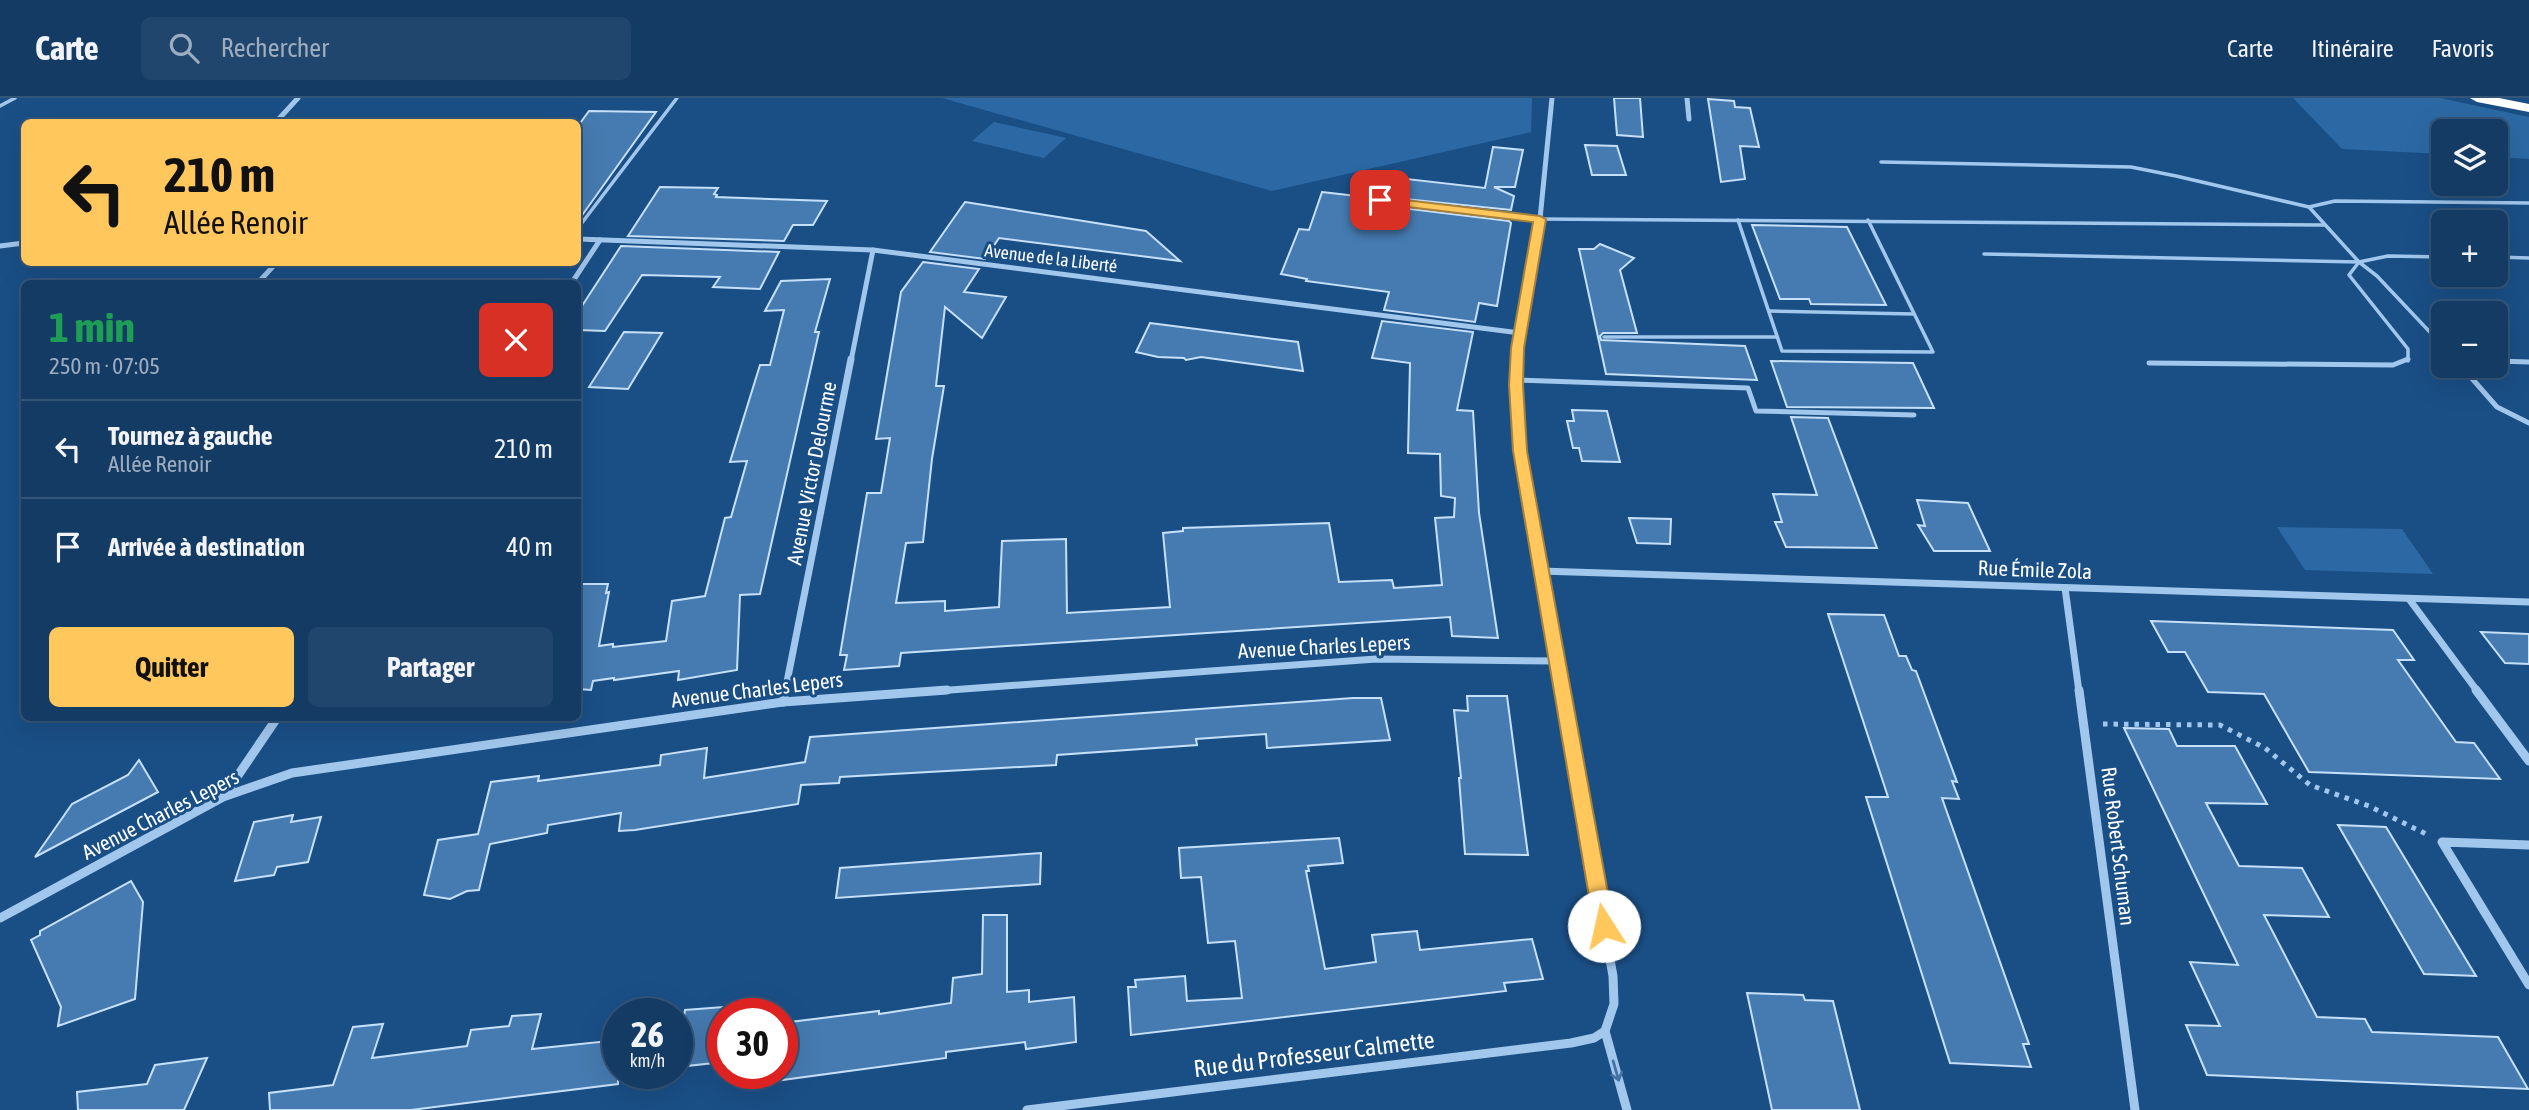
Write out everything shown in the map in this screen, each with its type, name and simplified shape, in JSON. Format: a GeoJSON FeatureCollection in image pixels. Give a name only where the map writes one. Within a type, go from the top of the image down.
{"type":"FeatureCollection","features":[{"type":"Feature","properties":{"kind":"highway"},"geometry":{"type":"LineString","coordinates":[[2477,98],[2529,108]]}},
{"type":"Feature","properties":{"kind":"highway"},"geometry":{"type":"LineString","coordinates":[[2524,98],[2529,99]]}},
{"type":"Feature","properties":{"kind":"street"},"geometry":{"type":"LineString","coordinates":[[279,119],[298,98]]}},
{"type":"Feature","properties":{"kind":"street"},"geometry":{"type":"LineString","coordinates":[[1552,98],[1540,219],[1520,333],[1516,380],[1520,451],[1613,976],[1612,1017],[1605,1031],[1627,1110]]}},
{"type":"Feature","properties":{"kind":"street"},"geometry":{"type":"LineString","coordinates":[[1687,98],[1689,119]]}},
{"type":"Feature","properties":{"kind":"street"},"geometry":{"type":"LineString","coordinates":[[1380,200],[1540,219]]}},
{"type":"Feature","properties":{"kind":"street","name":"Avenue de la Liberté"},"geometry":{"type":"LineString","coordinates":[[581,239],[873,250],[1520,333]]}},
{"type":"Feature","properties":{"kind":"street"},"geometry":{"type":"LineString","coordinates":[[574,280],[600,240]]}},
{"type":"Feature","properties":{"kind":"street"},"geometry":{"type":"LineString","coordinates":[[0,246],[21,243]]}},
{"type":"Feature","properties":{"kind":"street","name":"Avenue Victor Delourme"},"geometry":{"type":"LineString","coordinates":[[783,702],[873,250]]}},
{"type":"Feature","properties":{"kind":"street"},"geometry":{"type":"LineString","coordinates":[[261,280],[273,266]]}},
{"type":"Feature","properties":{"kind":"street","name":"Rue Émile Zola"},"geometry":{"type":"LineString","coordinates":[[1540,571],[2529,602]]}},
{"type":"Feature","properties":{"kind":"street","name":"Rue Robert Schuman"},"geometry":{"type":"LineString","coordinates":[[2065,588],[2135,1110]]}},
{"type":"Feature","properties":{"kind":"street"},"geometry":{"type":"LineString","coordinates":[[2409,599],[2529,761]]}},
{"type":"Feature","properties":{"kind":"street","name":"Avenue Charles Lepers"},"geometry":{"type":"LineString","coordinates":[[0,919],[223,797],[292,774],[783,702],[1376,659],[1557,660]]}},
{"type":"Feature","properties":{"kind":"street"},"geometry":{"type":"LineString","coordinates":[[223,797],[275,721]]}},
{"type":"Feature","properties":{"kind":"street"},"geometry":{"type":"LineString","coordinates":[[2442,842],[2529,845]]}},
{"type":"Feature","properties":{"kind":"street"},"geometry":{"type":"LineString","coordinates":[[2442,842],[2529,985]]}},
{"type":"Feature","properties":{"kind":"street","name":"Rue du Professeur Calmette"},"geometry":{"type":"LineString","coordinates":[[1027,1110],[1571,1043],[1594,1038],[1605,1031]]}},
{"type":"Feature","properties":{"kind":"lane"},"geometry":{"type":"LineString","coordinates":[[0,106],[15,98]]}},
{"type":"Feature","properties":{"kind":"lane"},"geometry":{"type":"LineString","coordinates":[[581,224],[677,98]]}},
{"type":"Feature","properties":{"kind":"lane"},"geometry":{"type":"LineString","coordinates":[[1881,162],[2131,167],[2309,207],[2335,201],[2529,203]]}},
{"type":"Feature","properties":{"kind":"lane"},"geometry":{"type":"LineString","coordinates":[[2309,207],[2359,262],[2377,276],[2431,333]]}},
{"type":"Feature","properties":{"kind":"lane"},"geometry":{"type":"LineString","coordinates":[[1540,219],[2325,225]]}},
{"type":"Feature","properties":{"kind":"lane"},"geometry":{"type":"LineString","coordinates":[[1738,220],[1782,351],[1933,352],[1868,220]]}},
{"type":"Feature","properties":{"kind":"lane"},"geometry":{"type":"LineString","coordinates":[[1984,254],[2359,262],[2388,256],[2431,257]]}},
{"type":"Feature","properties":{"kind":"lane"},"geometry":{"type":"LineString","coordinates":[[2508,257],[2529,258]]}},
{"type":"Feature","properties":{"kind":"lane"},"geometry":{"type":"LineString","coordinates":[[2149,363],[2393,365],[2408,360],[2408,349],[2348,275],[2359,262]]}},
{"type":"Feature","properties":{"kind":"lane"},"geometry":{"type":"LineString","coordinates":[[1769,312],[1914,314]]}},
{"type":"Feature","properties":{"kind":"lane"},"geometry":{"type":"LineString","coordinates":[[1604,337],[1777,337]]}},
{"type":"Feature","properties":{"kind":"lane"},"geometry":{"type":"LineString","coordinates":[[2508,361],[2529,362]]}},
{"type":"Feature","properties":{"kind":"lane"},"geometry":{"type":"LineString","coordinates":[[2472,378],[2497,407],[2529,423]]}},
{"type":"Feature","properties":{"kind":"lane"},"geometry":{"type":"LineString","coordinates":[[1516,380],[1748,388],[1756,411],[1914,415]]}},
{"type":"Feature","properties":{"kind":"path"},"geometry":{"type":"LineString","coordinates":[[2085,723],[2220,725],[2271,752],[2309,785],[2369,806],[2442,842]]}},
{"type":"Feature","properties":{"kind":"shaded area"},"geometry":{"type":"Polygon","coordinates":[[[942,98],[1532,98],[1531,132],[1272,191],[942,98]]]}},
{"type":"Feature","properties":{"kind":"shaded area"},"geometry":{"type":"Polygon","coordinates":[[[2293,98],[2440,98],[2529,117],[2529,159],[2508,158],[2508,119],[2431,119],[2431,153],[2342,149],[2293,98]]]}},
{"type":"Feature","properties":{"kind":"shaded area"},"geometry":{"type":"Polygon","coordinates":[[[994,122],[1066,138],[1044,158],[972,141],[994,122]]]}},
{"type":"Feature","properties":{"kind":"shaded area"},"geometry":{"type":"Polygon","coordinates":[[[2277,527],[2402,529],[2433,574],[2305,570],[2277,527]]]}},
{"type":"Feature","properties":{"kind":"building"},"geometry":{"type":"Polygon","coordinates":[[[1614,98],[1640,98],[1643,137],[1617,135],[1614,98]]]}},
{"type":"Feature","properties":{"kind":"building"},"geometry":{"type":"Polygon","coordinates":[[[1708,99],[1734,101],[1735,107],[1750,108],[1759,147],[1740,146],[1745,179],[1721,182],[1708,99]]]}},
{"type":"Feature","properties":{"kind":"building"},"geometry":{"type":"Polygon","coordinates":[[[589,111],[656,112],[581,217],[581,122],[589,111]]]}},
{"type":"Feature","properties":{"kind":"building"},"geometry":{"type":"Polygon","coordinates":[[[1585,145],[1617,146],[1626,175],[1592,175],[1585,145]]]}},
{"type":"Feature","properties":{"kind":"building"},"geometry":{"type":"Polygon","coordinates":[[[1493,147],[1523,150],[1515,187],[1494,187],[1514,196],[1511,210],[1376,196],[1381,176],[1485,188],[1493,147]]]}},
{"type":"Feature","properties":{"kind":"building"},"geometry":{"type":"Polygon","coordinates":[[[660,187],[718,188],[714,194],[716,197],[827,201],[813,225],[793,225],[784,241],[628,236],[660,187]]]}},
{"type":"Feature","properties":{"kind":"building"},"geometry":{"type":"Polygon","coordinates":[[[1322,192],[1374,198],[1378,205],[1509,221],[1511,223],[1497,306],[1479,303],[1475,322],[1384,310],[1389,292],[1306,281],[1307,279],[1281,274],[1299,229],[1309,230],[1322,192]]]}},
{"type":"Feature","properties":{"kind":"building"},"geometry":{"type":"Polygon","coordinates":[[[965,202],[1146,231],[1180,261],[999,238],[985,259],[930,252],[965,202]]]}},
{"type":"Feature","properties":{"kind":"building"},"geometry":{"type":"Polygon","coordinates":[[[1752,225],[1847,227],[1886,305],[1811,304],[1809,299],[1780,299],[1752,225]]]}},
{"type":"Feature","properties":{"kind":"building"},"geometry":{"type":"Polygon","coordinates":[[[1600,244],[1634,258],[1620,270],[1637,333],[1603,333],[1601,340],[1745,346],[1757,380],[1606,374],[1579,249],[1594,249],[1600,244]]]}},
{"type":"Feature","properties":{"kind":"building"},"geometry":{"type":"Polygon","coordinates":[[[621,246],[779,252],[760,289],[713,287],[720,277],[642,275],[605,331],[581,330],[581,307],[621,246]]]}},
{"type":"Feature","properties":{"kind":"building"},"geometry":{"type":"Polygon","coordinates":[[[923,262],[979,269],[964,292],[1006,297],[982,338],[945,307],[936,386],[944,386],[932,459],[923,542],[906,543],[896,603],[945,601],[945,611],[999,607],[1002,541],[1066,539],[1067,613],[1170,607],[1163,533],[1183,531],[1183,528],[1329,523],[1339,582],[1392,580],[1394,588],[1442,585],[1435,518],[1454,517],[1455,498],[1441,496],[1440,454],[1408,453],[1410,363],[1372,358],[1382,321],[1473,332],[1457,410],[1473,411],[1479,513],[1498,638],[1452,636],[1450,617],[901,653],[899,666],[844,670],[847,655],[840,655],[867,493],[881,493],[890,438],[876,439],[901,292],[923,262]]]}},
{"type":"Feature","properties":{"kind":"building"},"geometry":{"type":"Polygon","coordinates":[[[830,279],[815,332],[819,332],[760,594],[740,595],[737,670],[678,680],[679,671],[614,678],[593,681],[591,690],[581,689],[581,584],[608,584],[606,593],[609,592],[599,646],[666,641],[672,601],[705,596],[725,518],[731,517],[747,461],[730,462],[760,365],[770,365],[784,310],[765,311],[781,281],[830,279]]]}},
{"type":"Feature","properties":{"kind":"building"},"geometry":{"type":"Polygon","coordinates":[[[1150,323],[1298,342],[1303,371],[1201,357],[1186,360],[1158,357],[1136,352],[1150,323]]]}},
{"type":"Feature","properties":{"kind":"building"},"geometry":{"type":"Polygon","coordinates":[[[624,332],[662,333],[628,389],[589,387],[624,332]]]}},
{"type":"Feature","properties":{"kind":"building"},"geometry":{"type":"Polygon","coordinates":[[[1771,361],[1913,363],[1934,408],[1787,407],[1771,361]]]}},
{"type":"Feature","properties":{"kind":"building"},"geometry":{"type":"Polygon","coordinates":[[[1572,410],[1607,411],[1620,462],[1582,461],[1579,448],[1573,448],[1567,421],[1574,421],[1572,410]]]}},
{"type":"Feature","properties":{"kind":"building"},"geometry":{"type":"Polygon","coordinates":[[[1791,417],[1828,418],[1877,548],[1786,547],[1775,522],[1782,522],[1773,494],[1817,495],[1791,417]]]}},
{"type":"Feature","properties":{"kind":"building"},"geometry":{"type":"Polygon","coordinates":[[[1917,500],[1968,503],[1990,551],[1934,551],[1918,525],[1925,526],[1917,500]]]}},
{"type":"Feature","properties":{"kind":"building"},"geometry":{"type":"Polygon","coordinates":[[[1629,518],[1671,519],[1670,544],[1637,543],[1629,518]]]}},
{"type":"Feature","properties":{"kind":"building"},"geometry":{"type":"Polygon","coordinates":[[[1828,614],[1884,615],[1899,656],[1906,656],[1912,670],[1916,671],[1957,782],[1952,781],[1959,799],[1942,798],[2029,1044],[2023,1044],[2031,1067],[1950,1063],[1866,797],[1888,797],[1828,614]]]}},
{"type":"Feature","properties":{"kind":"building"},"geometry":{"type":"Polygon","coordinates":[[[2151,621],[2393,630],[2414,660],[2398,660],[2456,742],[2474,743],[2500,779],[2309,772],[2264,694],[2208,692],[2185,652],[2168,652],[2151,621]]]}},
{"type":"Feature","properties":{"kind":"building"},"geometry":{"type":"Polygon","coordinates":[[[2481,632],[2529,634],[2529,664],[2505,663],[2481,632]]]}},
{"type":"Feature","properties":{"kind":"building"},"geometry":{"type":"Polygon","coordinates":[[[1467,696],[1507,696],[1528,855],[1465,854],[1454,710],[1468,711],[1467,696]]]}},
{"type":"Feature","properties":{"kind":"building"},"geometry":{"type":"Polygon","coordinates":[[[1381,698],[1390,740],[1267,748],[1266,734],[1196,739],[1197,745],[1057,755],[1056,765],[840,777],[839,783],[801,785],[798,804],[635,830],[619,831],[621,813],[548,825],[547,833],[490,844],[479,890],[467,891],[450,899],[424,895],[438,840],[478,834],[491,782],[539,776],[538,781],[660,765],[661,755],[707,748],[704,778],[805,762],[810,737],[1381,698]]]}},
{"type":"Feature","properties":{"kind":"building"},"geometry":{"type":"Polygon","coordinates":[[[2124,728],[2169,729],[2177,746],[2235,746],[2267,804],[2206,803],[2239,866],[2302,868],[2329,917],[2264,915],[2317,1017],[2365,1019],[2372,1032],[2498,1037],[2528,1089],[2207,1075],[2186,1025],[2220,1026],[2190,962],[2238,965],[2124,728]]]}},
{"type":"Feature","properties":{"kind":"building"},"geometry":{"type":"Polygon","coordinates":[[[139,760],[158,792],[35,857],[72,804],[128,775],[139,760]]]}},
{"type":"Feature","properties":{"kind":"building"},"geometry":{"type":"Polygon","coordinates":[[[293,815],[291,822],[321,817],[308,862],[277,867],[274,875],[235,881],[254,822],[293,815]]]}},
{"type":"Feature","properties":{"kind":"building"},"geometry":{"type":"Polygon","coordinates":[[[2338,825],[2386,827],[2476,976],[2424,974],[2338,825]]]}},
{"type":"Feature","properties":{"kind":"building"},"geometry":{"type":"Polygon","coordinates":[[[1339,838],[1343,863],[1308,866],[1309,871],[1306,871],[1325,969],[1376,962],[1372,935],[1417,931],[1420,950],[1532,939],[1543,979],[1504,983],[1506,991],[1131,1035],[1128,987],[1136,987],[1135,980],[1185,976],[1187,1001],[1242,998],[1235,941],[1208,943],[1201,877],[1181,878],[1179,848],[1339,838]]]}},
{"type":"Feature","properties":{"kind":"building"},"geometry":{"type":"Polygon","coordinates":[[[1041,853],[1040,884],[836,898],[840,868],[1041,853]]]}},
{"type":"Feature","properties":{"kind":"building"},"geometry":{"type":"Polygon","coordinates":[[[131,881],[143,902],[135,999],[58,1026],[61,1007],[31,940],[40,935],[40,931],[131,881]]]}},
{"type":"Feature","properties":{"kind":"building"},"geometry":{"type":"Polygon","coordinates":[[[983,915],[1007,915],[1007,992],[1029,990],[1029,1002],[1074,997],[1076,1042],[1026,1049],[1025,1042],[946,1052],[946,1058],[798,1078],[798,1021],[879,1011],[879,1014],[951,1003],[953,978],[982,974],[983,915]]]}},
{"type":"Feature","properties":{"kind":"building"},"geometry":{"type":"Polygon","coordinates":[[[1747,993],[1803,995],[1805,1000],[1833,1001],[1860,1110],[1772,1110],[1747,993]]]}},
{"type":"Feature","properties":{"kind":"building"},"geometry":{"type":"Polygon","coordinates":[[[707,1008],[707,1064],[693,1065],[693,1009],[707,1008]]]}},
{"type":"Feature","properties":{"kind":"building"},"geometry":{"type":"Polygon","coordinates":[[[541,1014],[532,1049],[602,1042],[602,1086],[411,1110],[270,1110],[269,1093],[333,1085],[353,1027],[383,1024],[372,1058],[467,1046],[471,1030],[509,1026],[512,1016],[541,1014]]]}},
{"type":"Feature","properties":{"kind":"building"},"geometry":{"type":"Polygon","coordinates":[[[207,1058],[184,1110],[78,1110],[77,1092],[147,1084],[155,1065],[207,1058]]]}},
{"type":"Feature","properties":{"kind":"route"},"geometry":{"type":"LineString","coordinates":[[1380,200],[1540,219],[1517,348],[1520,451],[1604,926]]}}]}
